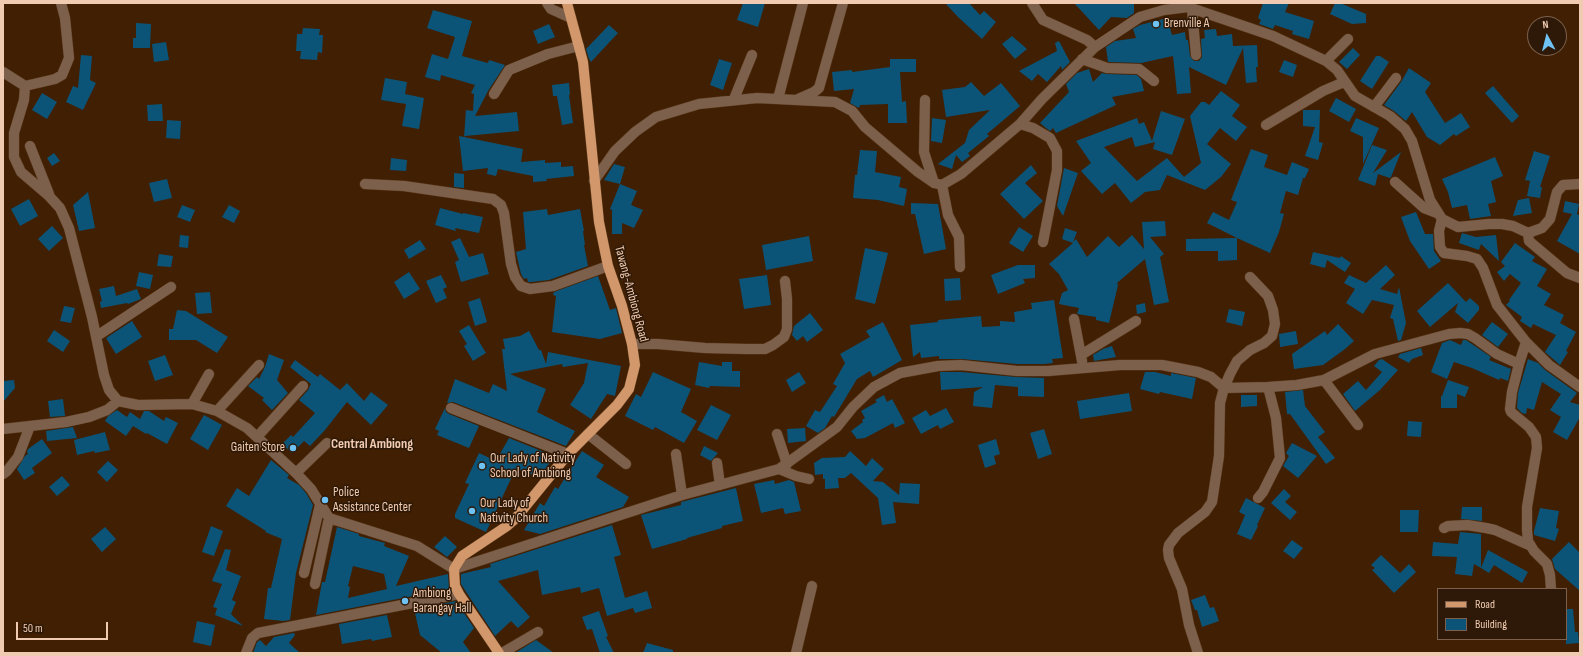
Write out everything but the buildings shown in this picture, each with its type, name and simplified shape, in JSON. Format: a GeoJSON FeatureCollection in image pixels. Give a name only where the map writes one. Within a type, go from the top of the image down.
{"type":"FeatureCollection","features":[{"type":"Feature","properties":{"kind":"main road","name":"Tawang-Ambiong Road"},"geometry":{"type":"LineString","coordinates":[[454,569],[462,556],[507,526],[515,518],[568,454],[617,405],[629,389],[635,365],[632,344],[622,306],[608,266],[599,222],[583,62],[567,3]]}},
{"type":"Feature","properties":{"kind":"main road"},"geometry":{"type":"LineString","coordinates":[[454,569],[455,586],[459,594],[499,653]]}},
{"type":"Feature","properties":{"kind":"street"},"geometry":{"type":"LineString","coordinates":[[3,72],[25,86],[55,79],[62,75],[69,58],[65,18],[60,3]]}},
{"type":"Feature","properties":{"kind":"street"},"geometry":{"type":"LineString","coordinates":[[547,3],[551,9],[571,18]]}},
{"type":"Feature","properties":{"kind":"street"},"geometry":{"type":"LineString","coordinates":[[778,99],[803,3]]}},
{"type":"Feature","properties":{"kind":"street"},"geometry":{"type":"LineString","coordinates":[[796,100],[814,92],[819,88],[843,3]]}},
{"type":"Feature","properties":{"kind":"street"},"geometry":{"type":"LineString","coordinates":[[1032,3],[1043,20],[1087,40],[1095,47]]}},
{"type":"Feature","properties":{"kind":"street"},"geometry":{"type":"LineString","coordinates":[[938,184],[961,174],[1020,124],[1042,99],[1095,47],[1140,17],[1164,10],[1191,6],[1273,36],[1326,61],[1337,70],[1355,96],[1390,116],[1405,129],[1412,141],[1430,200],[1440,216],[1440,248],[1444,253],[1477,259],[1483,268],[1497,305],[1526,342],[1549,364],[1580,387]]}},
{"type":"Feature","properties":{"kind":"street"},"geometry":{"type":"LineString","coordinates":[[1191,6],[1196,55]]}},
{"type":"Feature","properties":{"kind":"street"},"geometry":{"type":"LineString","coordinates":[[1326,61],[1348,39]]}},
{"type":"Feature","properties":{"kind":"street"},"geometry":{"type":"LineString","coordinates":[[494,94],[509,70],[548,54],[579,46]]}},
{"type":"Feature","properties":{"kind":"street"},"geometry":{"type":"LineString","coordinates":[[734,99],[752,55]]}},
{"type":"Feature","properties":{"kind":"street"},"geometry":{"type":"LineString","coordinates":[[1082,59],[1107,68],[1139,69],[1154,81]]}},
{"type":"Feature","properties":{"kind":"street"},"geometry":{"type":"LineString","coordinates":[[1374,107],[1396,78]]}},
{"type":"Feature","properties":{"kind":"street"},"geometry":{"type":"LineString","coordinates":[[1266,125],[1323,91],[1344,82]]}},
{"type":"Feature","properties":{"kind":"street"},"geometry":{"type":"LineString","coordinates":[[25,86],[24,100],[14,133],[14,157],[21,172],[49,196],[60,208],[69,228],[96,336],[104,375],[109,390],[118,401],[138,405],[192,404],[217,411],[247,428],[296,474],[311,489],[329,518],[417,546],[454,569],[682,495],[783,467],[837,427],[853,407],[874,387],[900,373],[938,366],[961,364],[1017,371],[1083,369],[1120,365],[1162,366],[1198,372],[1211,377],[1224,388],[1297,385],[1324,380],[1375,354],[1450,334],[1460,333],[1475,338],[1497,354],[1519,364]]}},
{"type":"Feature","properties":{"kind":"street"},"geometry":{"type":"LineString","coordinates":[[594,181],[615,151],[635,132],[656,117],[699,104],[734,99],[757,98],[835,102],[852,111],[865,127],[894,154],[918,172],[938,184]]}},
{"type":"Feature","properties":{"kind":"street"},"geometry":{"type":"LineString","coordinates":[[925,100],[924,152],[938,184],[948,215],[959,237],[960,267]]}},
{"type":"Feature","properties":{"kind":"street"},"geometry":{"type":"LineString","coordinates":[[1020,124],[1033,128],[1050,138],[1057,151],[1057,170],[1043,242]]}},
{"type":"Feature","properties":{"kind":"street"},"geometry":{"type":"LineString","coordinates":[[30,146],[49,196]]}},
{"type":"Feature","properties":{"kind":"street"},"geometry":{"type":"LineString","coordinates":[[1395,182],[1424,208],[1458,227],[1502,224],[1513,226],[1528,233],[1542,228],[1550,219],[1558,192],[1563,184],[1580,184]]}},
{"type":"Feature","properties":{"kind":"street"},"geometry":{"type":"LineString","coordinates":[[365,184],[404,186],[493,200],[501,205],[504,213],[511,264],[515,277],[521,286],[530,289],[553,286],[608,266]]}},
{"type":"Feature","properties":{"kind":"street"},"geometry":{"type":"LineString","coordinates":[[1528,233],[1529,241],[1567,272],[1580,278]]}},
{"type":"Feature","properties":{"kind":"street"},"geometry":{"type":"LineString","coordinates":[[1198,653],[1189,625],[1182,589],[1171,564],[1168,550],[1178,534],[1205,512],[1212,502],[1219,456],[1220,403],[1224,388],[1237,361],[1250,350],[1264,343],[1272,336],[1275,324],[1273,310],[1268,296],[1250,276]]}},
{"type":"Feature","properties":{"kind":"street"},"geometry":{"type":"LineString","coordinates":[[632,344],[658,344],[705,348],[765,348],[773,345],[784,337],[787,329],[787,299],[785,281]]}},
{"type":"Feature","properties":{"kind":"street"},"geometry":{"type":"LineString","coordinates":[[96,336],[171,288]]}},
{"type":"Feature","properties":{"kind":"street"},"geometry":{"type":"LineString","coordinates":[[1074,319],[1083,369]]}},
{"type":"Feature","properties":{"kind":"street"},"geometry":{"type":"LineString","coordinates":[[1081,355],[1136,321]]}},
{"type":"Feature","properties":{"kind":"street"},"geometry":{"type":"LineString","coordinates":[[1526,342],[1512,392],[1510,408],[1511,412],[1529,427],[1536,437],[1537,448],[1527,507],[1528,541],[1534,551],[1547,564],[1551,588]]}},
{"type":"Feature","properties":{"kind":"street"},"geometry":{"type":"LineString","coordinates":[[217,411],[259,364]]}},
{"type":"Feature","properties":{"kind":"street"},"geometry":{"type":"LineString","coordinates":[[192,404],[209,374]]}},
{"type":"Feature","properties":{"kind":"street"},"geometry":{"type":"LineString","coordinates":[[1324,380],[1358,425]]}},
{"type":"Feature","properties":{"kind":"street"},"geometry":{"type":"LineString","coordinates":[[257,437],[303,386]]}},
{"type":"Feature","properties":{"kind":"street"},"geometry":{"type":"LineString","coordinates":[[1258,498],[1263,492],[1280,458],[1276,418],[1268,387]]}},
{"type":"Feature","properties":{"kind":"street"},"geometry":{"type":"LineString","coordinates":[[3,429],[89,417],[107,410],[118,401]]}},
{"type":"Feature","properties":{"kind":"street"},"geometry":{"type":"LineString","coordinates":[[451,408],[568,454]]}},
{"type":"Feature","properties":{"kind":"street"},"geometry":{"type":"LineString","coordinates":[[3,474],[18,457],[30,426]]}},
{"type":"Feature","properties":{"kind":"street"},"geometry":{"type":"LineString","coordinates":[[588,434],[626,464]]}},
{"type":"Feature","properties":{"kind":"street"},"geometry":{"type":"LineString","coordinates":[[777,434],[783,467],[796,476],[809,479]]}},
{"type":"Feature","properties":{"kind":"street"},"geometry":{"type":"LineString","coordinates":[[296,474],[327,443]]}},
{"type":"Feature","properties":{"kind":"street"},"geometry":{"type":"LineString","coordinates":[[676,454],[682,495]]}},
{"type":"Feature","properties":{"kind":"street"},"geometry":{"type":"LineString","coordinates":[[718,463],[720,485]]}},
{"type":"Feature","properties":{"kind":"street"},"geometry":{"type":"LineString","coordinates":[[304,573],[320,505]]}},
{"type":"Feature","properties":{"kind":"street"},"geometry":{"type":"LineString","coordinates":[[315,584],[329,518]]}},
{"type":"Feature","properties":{"kind":"street"},"geometry":{"type":"LineString","coordinates":[[1444,528],[1448,526],[1467,525],[1486,528],[1495,530],[1531,546]]}},
{"type":"Feature","properties":{"kind":"street"},"geometry":{"type":"LineString","coordinates":[[796,653],[812,586]]}},
{"type":"Feature","properties":{"kind":"street"},"geometry":{"type":"LineString","coordinates":[[246,653],[252,638],[258,632],[459,594]]}},
{"type":"Feature","properties":{"kind":"street"},"geometry":{"type":"LineString","coordinates":[[502,653],[538,632]]}},
{"type":"Feature","properties":{"kind":"place","name":"Brenville A"},"geometry":{"type":"Point","coordinates":[1156,24]}},
{"type":"Feature","properties":{"kind":"place","name":"Gaiten Store"},"geometry":{"type":"Point","coordinates":[293,448]}},
{"type":"Feature","properties":{"kind":"place","name":"Our Lady of Nativity School of Ambiong"},"geometry":{"type":"Point","coordinates":[482,466]}},
{"type":"Feature","properties":{"kind":"place","name":"Police Assistance Center"},"geometry":{"type":"Point","coordinates":[325,500]}},
{"type":"Feature","properties":{"kind":"place","name":"Our Lady of Nativity Church"},"geometry":{"type":"Point","coordinates":[472,511]}},
{"type":"Feature","properties":{"kind":"place","name":"Ambiong Barangay Hall"},"geometry":{"type":"Point","coordinates":[405,601]}},
{"type":"Feature","properties":{"kind":"district","name":"Central Ambiong"},"geometry":{"type":"Point","coordinates":[372,444]}}]}
